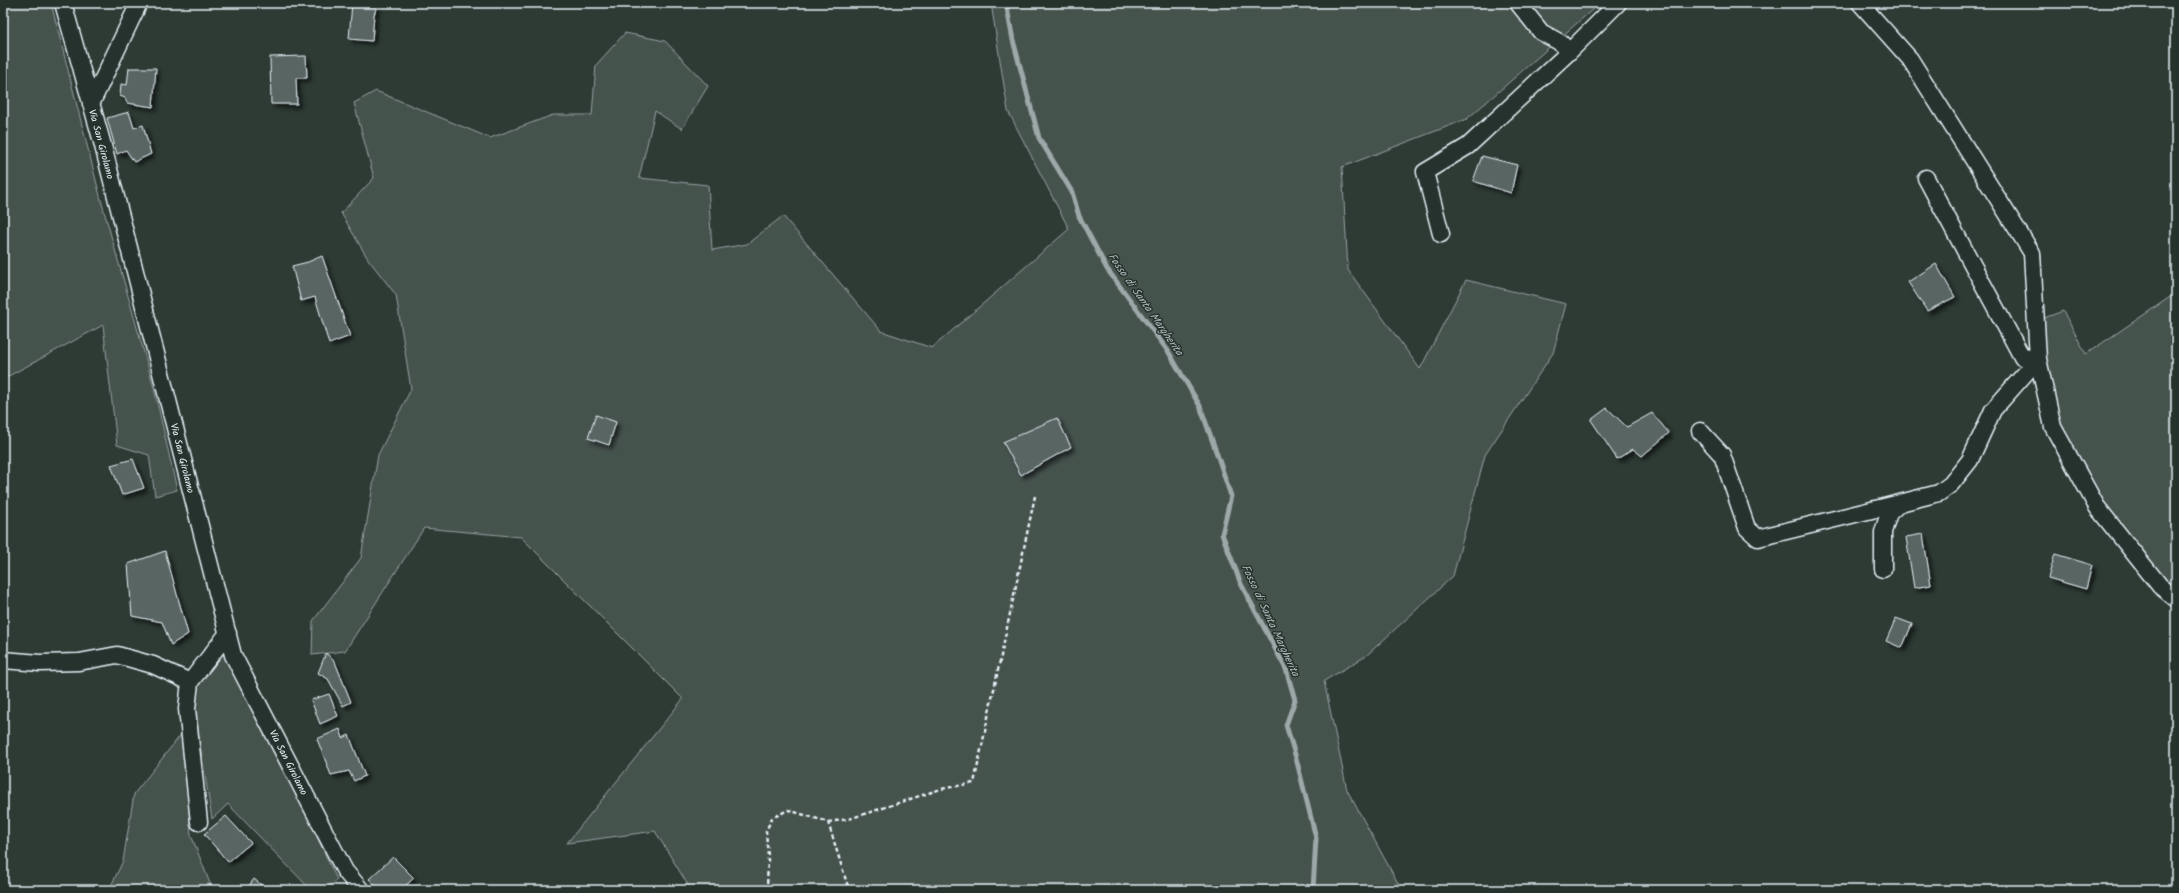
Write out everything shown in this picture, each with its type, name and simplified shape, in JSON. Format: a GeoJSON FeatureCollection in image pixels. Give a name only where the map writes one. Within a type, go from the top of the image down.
{"type":"FeatureCollection","features":[{"type":"Feature","properties":{"kind":"street","name":"Via San Girolamo"},"geometry":{"type":"LineString","coordinates":[[63,3],[91,104],[228,633],[237,662],[345,871],[360,890]]}},
{"type":"Feature","properties":{"kind":"street"},"geometry":{"type":"LineString","coordinates":[[91,104],[139,3]]}},
{"type":"Feature","properties":{"kind":"street"},"geometry":{"type":"LineString","coordinates":[[1518,3],[1541,32],[1561,43],[1569,52]]}},
{"type":"Feature","properties":{"kind":"street"},"geometry":{"type":"LineString","coordinates":[[1441,234],[1425,172],[1468,146],[1569,52],[1618,3]]}},
{"type":"Feature","properties":{"kind":"street"},"geometry":{"type":"LineString","coordinates":[[1860,3],[1910,59],[2032,253],[2038,359],[2053,426],[2097,506],[2160,586],[2176,599]]}},
{"type":"Feature","properties":{"kind":"street"},"geometry":{"type":"LineString","coordinates":[[1926,178],[2022,357],[2038,359]]}},
{"type":"Feature","properties":{"kind":"street"},"geometry":{"type":"LineString","coordinates":[[1700,431],[1722,455],[1747,528],[1758,538],[1939,493],[1951,484],[1970,460],[1993,410],[2038,359]]}},
{"type":"Feature","properties":{"kind":"street"},"geometry":{"type":"LineString","coordinates":[[1883,569],[1883,532],[1889,513],[1900,503]]}},
{"type":"Feature","properties":{"kind":"street"},"geometry":{"type":"LineString","coordinates":[[199,822],[187,709],[190,682],[228,633]]}},
{"type":"Feature","properties":{"kind":"street"},"geometry":{"type":"LineString","coordinates":[[3,660],[40,663],[79,662],[117,654],[153,665],[190,682]]}},
{"type":"Feature","properties":{"kind":"path"},"geometry":{"type":"LineString","coordinates":[[767,890],[768,857],[766,831],[772,818],[788,810],[828,822],[849,819],[941,789],[974,783],[1035,496]]}},
{"type":"Feature","properties":{"kind":"path"},"geometry":{"type":"LineString","coordinates":[[828,822],[849,890]]}},
{"type":"Feature","properties":{"kind":"shaded area"},"geometry":{"type":"Polygon","coordinates":[[[3,3],[51,3],[101,200],[154,388],[177,490],[155,496],[149,455],[117,445],[103,325],[3,379],[3,3]]]}},
{"type":"Feature","properties":{"kind":"shaded area"},"geometry":{"type":"Polygon","coordinates":[[[991,3],[1600,3],[1467,119],[1342,167],[1348,270],[1420,369],[1466,280],[1566,304],[1553,353],[1485,455],[1453,576],[1366,656],[1324,681],[1347,790],[1399,885],[1398,890],[691,890],[655,831],[567,843],[683,699],[521,537],[424,528],[345,651],[312,655],[313,621],[361,558],[378,455],[411,389],[396,295],[368,259],[341,213],[374,178],[354,103],[376,91],[490,138],[553,115],[592,115],[596,65],[625,33],[665,41],[708,86],[682,129],[655,111],[639,178],[708,185],[712,250],[747,244],[783,216],[881,331],[932,348],[1069,229],[1008,111],[991,3]]]}},
{"type":"Feature","properties":{"kind":"shaded area"},"geometry":{"type":"Polygon","coordinates":[[[2176,293],[2176,598],[2097,507],[2053,427],[2036,321],[2063,311],[2086,354],[2176,293]]]}},
{"type":"Feature","properties":{"kind":"shaded area"},"geometry":{"type":"Polygon","coordinates":[[[228,633],[233,655],[337,880],[325,890],[311,890],[228,804],[212,819],[190,682],[228,633]]]}},
{"type":"Feature","properties":{"kind":"shaded area"},"geometry":{"type":"Polygon","coordinates":[[[183,732],[191,835],[211,886],[208,890],[112,890],[110,888],[123,861],[134,794],[183,732]]]}},
{"type":"Feature","properties":{"kind":"building"},"geometry":{"type":"Polygon","coordinates":[[[352,3],[378,3],[374,15],[372,41],[349,39],[352,3]]]}},
{"type":"Feature","properties":{"kind":"building"},"geometry":{"type":"Polygon","coordinates":[[[306,56],[307,78],[296,78],[297,104],[271,104],[270,57],[306,56]]]}},
{"type":"Feature","properties":{"kind":"building"},"geometry":{"type":"Polygon","coordinates":[[[129,68],[156,68],[153,107],[127,103],[125,98],[120,96],[121,84],[127,85],[129,68]]]}},
{"type":"Feature","properties":{"kind":"building"},"geometry":{"type":"Polygon","coordinates":[[[129,112],[134,128],[143,125],[151,154],[134,162],[126,150],[117,154],[107,118],[129,112]]]}},
{"type":"Feature","properties":{"kind":"building"},"geometry":{"type":"Polygon","coordinates":[[[1482,156],[1517,165],[1511,193],[1473,181],[1482,156]]]}},
{"type":"Feature","properties":{"kind":"building"},"geometry":{"type":"Polygon","coordinates":[[[322,256],[350,336],[329,344],[315,297],[301,301],[292,266],[308,262],[322,256]]]}},
{"type":"Feature","properties":{"kind":"building"},"geometry":{"type":"Polygon","coordinates":[[[1936,264],[1955,297],[1927,311],[1908,282],[1936,264]]]}},
{"type":"Feature","properties":{"kind":"building"},"geometry":{"type":"Polygon","coordinates":[[[1607,408],[1627,427],[1652,413],[1669,433],[1642,456],[1633,449],[1617,459],[1591,420],[1607,408]]]}},
{"type":"Feature","properties":{"kind":"building"},"geometry":{"type":"Polygon","coordinates":[[[596,415],[616,422],[609,445],[588,438],[596,415]]]}},
{"type":"Feature","properties":{"kind":"building"},"geometry":{"type":"Polygon","coordinates":[[[1057,418],[1071,447],[1021,475],[1003,442],[1057,418]]]}},
{"type":"Feature","properties":{"kind":"building"},"geometry":{"type":"Polygon","coordinates":[[[133,459],[144,488],[122,495],[111,465],[133,459]]]}},
{"type":"Feature","properties":{"kind":"building"},"geometry":{"type":"Polygon","coordinates":[[[1923,534],[1931,585],[1914,588],[1906,537],[1923,534]]]}},
{"type":"Feature","properties":{"kind":"building"},"geometry":{"type":"Polygon","coordinates":[[[165,551],[188,634],[171,645],[162,622],[132,616],[128,564],[165,551]]]}},
{"type":"Feature","properties":{"kind":"building"},"geometry":{"type":"Polygon","coordinates":[[[2055,554],[2092,565],[2086,589],[2048,578],[2055,554]]]}},
{"type":"Feature","properties":{"kind":"building"},"geometry":{"type":"Polygon","coordinates":[[[1896,618],[1912,624],[1902,648],[1886,641],[1896,618]]]}},
{"type":"Feature","properties":{"kind":"building"},"geometry":{"type":"Polygon","coordinates":[[[326,653],[335,662],[351,702],[343,706],[328,679],[318,673],[326,653]]]}},
{"type":"Feature","properties":{"kind":"building"},"geometry":{"type":"Polygon","coordinates":[[[329,694],[338,716],[320,724],[311,700],[329,694]]]}},
{"type":"Feature","properties":{"kind":"building"},"geometry":{"type":"Polygon","coordinates":[[[340,729],[343,738],[349,735],[365,776],[354,781],[349,771],[331,775],[317,739],[340,729]]]}},
{"type":"Feature","properties":{"kind":"building"},"geometry":{"type":"Polygon","coordinates":[[[226,816],[251,843],[228,862],[204,834],[226,816]]]}},
{"type":"Feature","properties":{"kind":"building"},"geometry":{"type":"Polygon","coordinates":[[[393,857],[414,878],[401,890],[380,890],[369,879],[393,857]]]}},
{"type":"Feature","properties":{"kind":"building"},"geometry":{"type":"Polygon","coordinates":[[[254,879],[268,890],[246,890],[254,879]]]}},
{"type":"Feature","properties":{"kind":"waterway","name":"Fosso di Santa Margherita"},"geometry":{"type":"LineString","coordinates":[[1006,3],[1013,40],[1039,138],[1072,192],[1079,216],[1107,269],[1168,351],[1200,406],[1218,457],[1231,496],[1222,534],[1241,584],[1286,669],[1295,700],[1286,725],[1316,838],[1313,890]]}}]}
